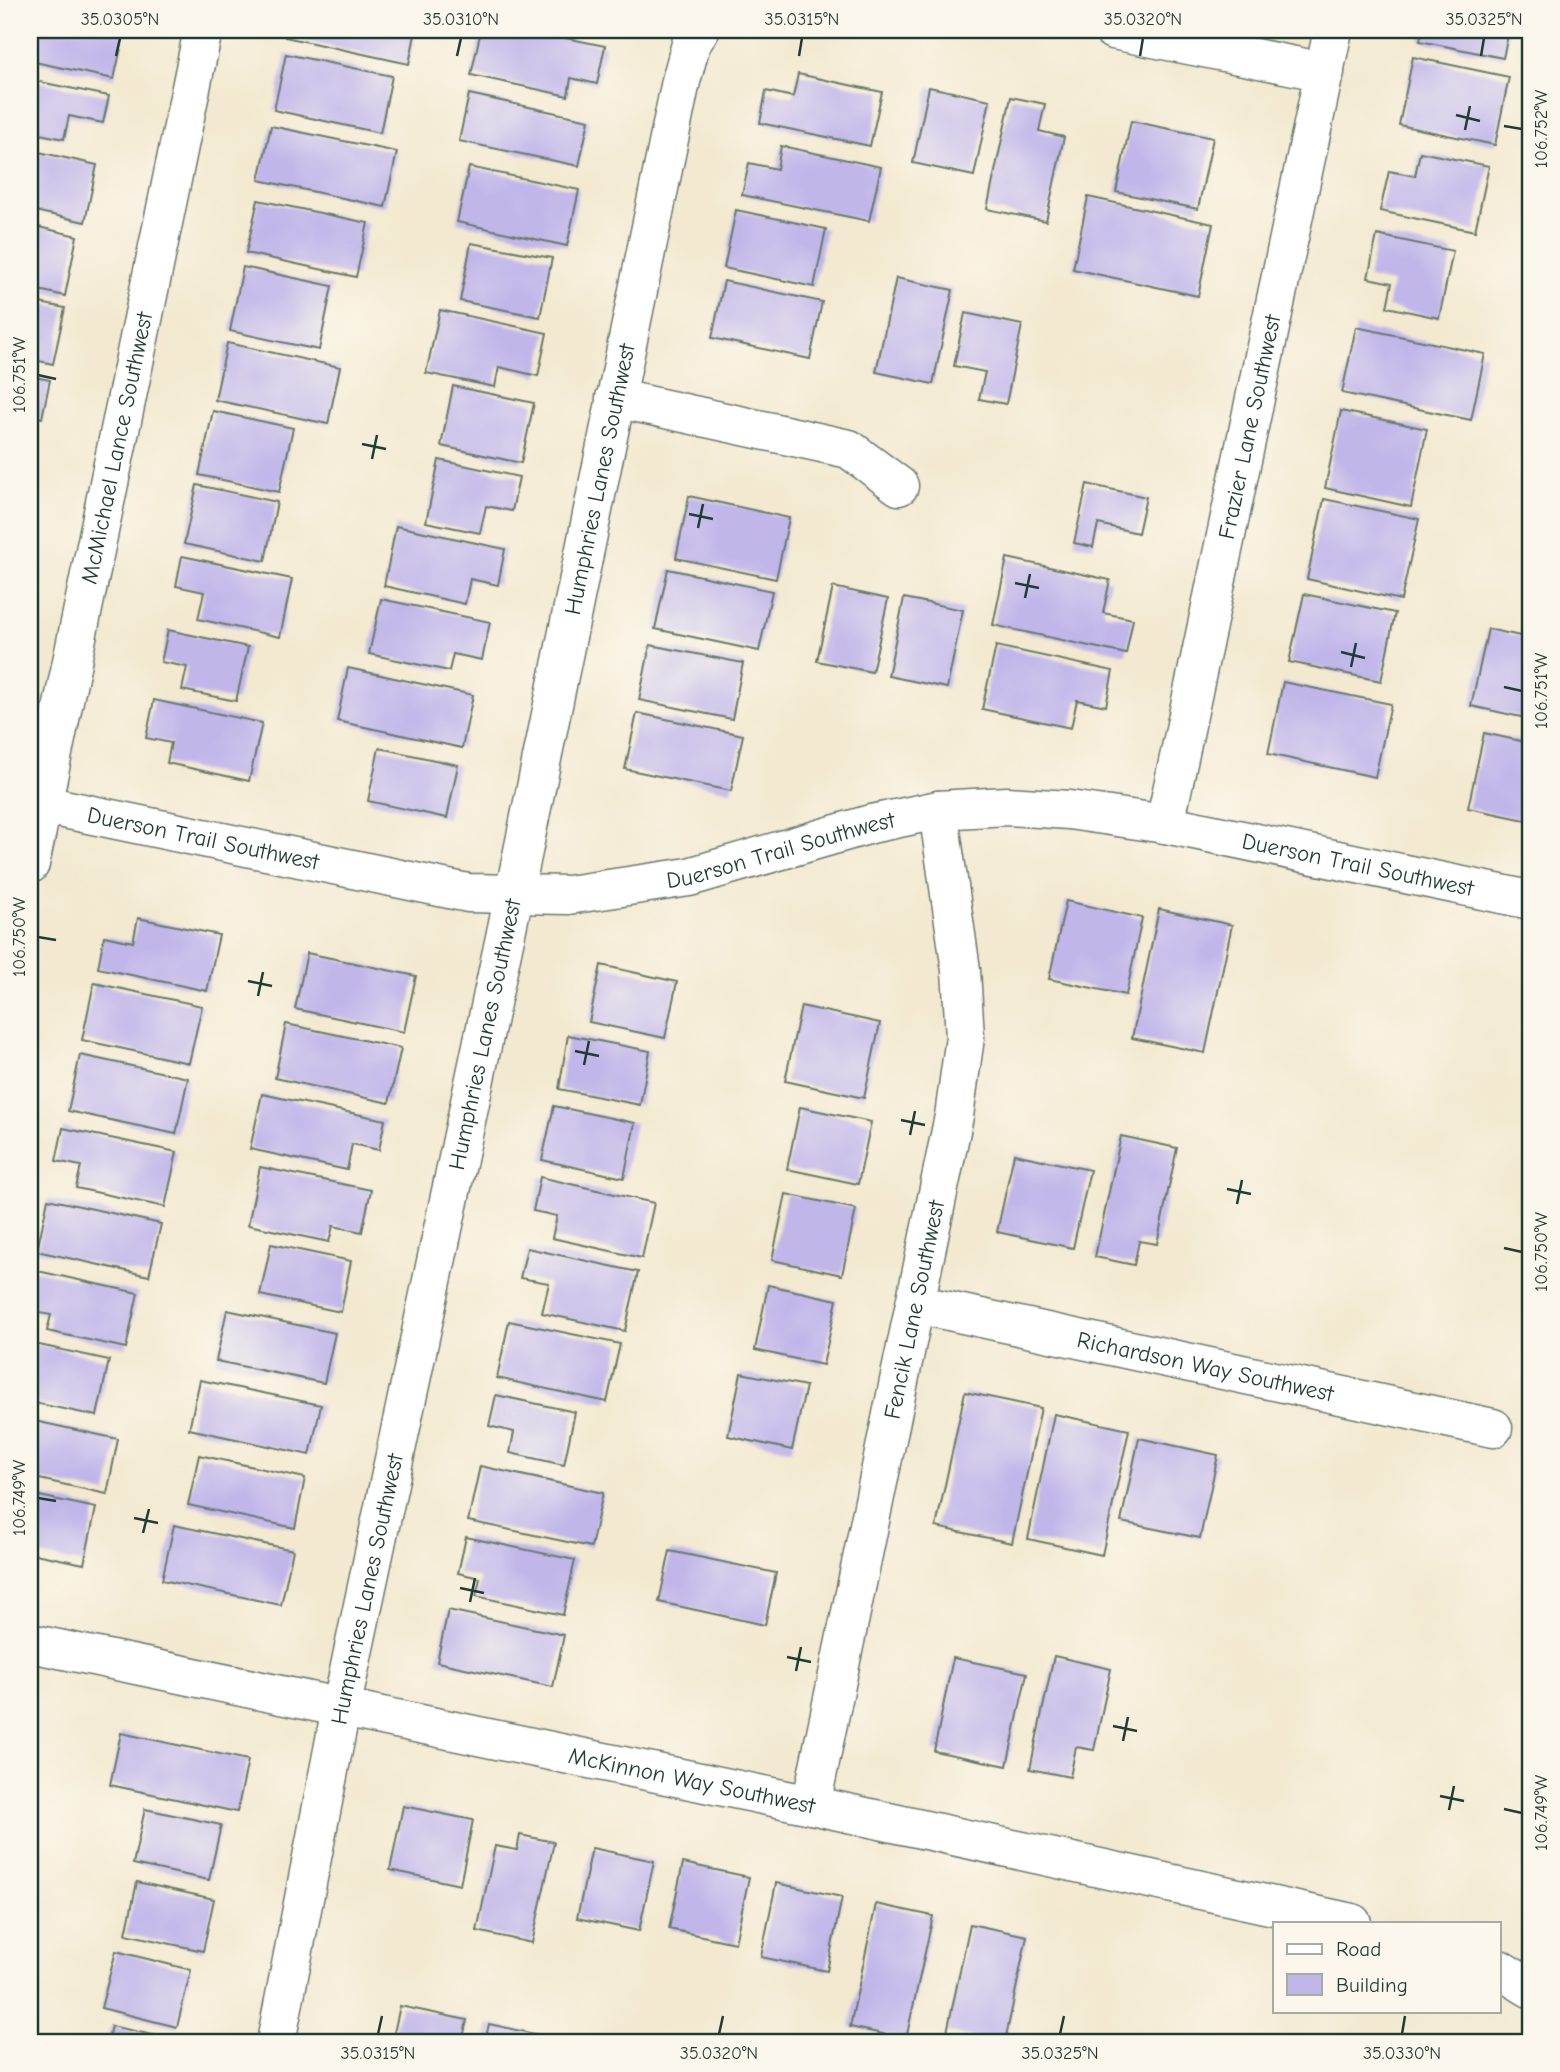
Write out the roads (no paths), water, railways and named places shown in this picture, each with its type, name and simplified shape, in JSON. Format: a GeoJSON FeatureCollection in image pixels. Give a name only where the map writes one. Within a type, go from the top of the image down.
{"type":"FeatureCollection","features":[{"type":"Feature","properties":{"kind":"street","name":"McMichael Lance Southwest"},"geometry":{"type":"LineString","coordinates":[[30,864],[36,804],[203,30]]}},
{"type":"Feature","properties":{"kind":"street","name":"Humphries Lanes Southwest"},"geometry":{"type":"LineString","coordinates":[[276,2042],[341,1709],[514,895],[681,80],[691,44],[700,30]]}},
{"type":"Feature","properties":{"kind":"street"},"geometry":{"type":"LineString","coordinates":[[1113,30],[1325,72]]}},
{"type":"Feature","properties":{"kind":"street","name":"Frazier Lane Southwest"},"geometry":{"type":"LineString","coordinates":[[1165,824],[1333,30]]}},
{"type":"Feature","properties":{"kind":"street"},"geometry":{"type":"LineString","coordinates":[[615,398],[849,449],[900,486]]}},
{"type":"Feature","properties":{"kind":"street","name":"Duerson Trail Southwest"},"geometry":{"type":"LineString","coordinates":[[36,804],[468,893],[568,895],[689,877],[870,824],[938,810],[1007,806],[1069,810],[1165,824],[1530,900]]}},
{"type":"Feature","properties":{"kind":"street","name":"Fencik Lane Southwest"},"geometry":{"type":"LineString","coordinates":[[811,1805],[954,1116],[965,1037],[961,970],[938,810]]}},
{"type":"Feature","properties":{"kind":"street","name":"Richardson Way Southwest"},"geometry":{"type":"LineString","coordinates":[[916,1304],[1493,1428]]}},
{"type":"Feature","properties":{"kind":"street","name":"McKinnon Way Southwest"},"geometry":{"type":"LineString","coordinates":[[30,1643],[811,1805],[1347,1922]]}},
{"type":"Feature","properties":{"kind":"street"},"geometry":{"type":"LineString","coordinates":[[1500,1970],[1530,1988]]}}]}
